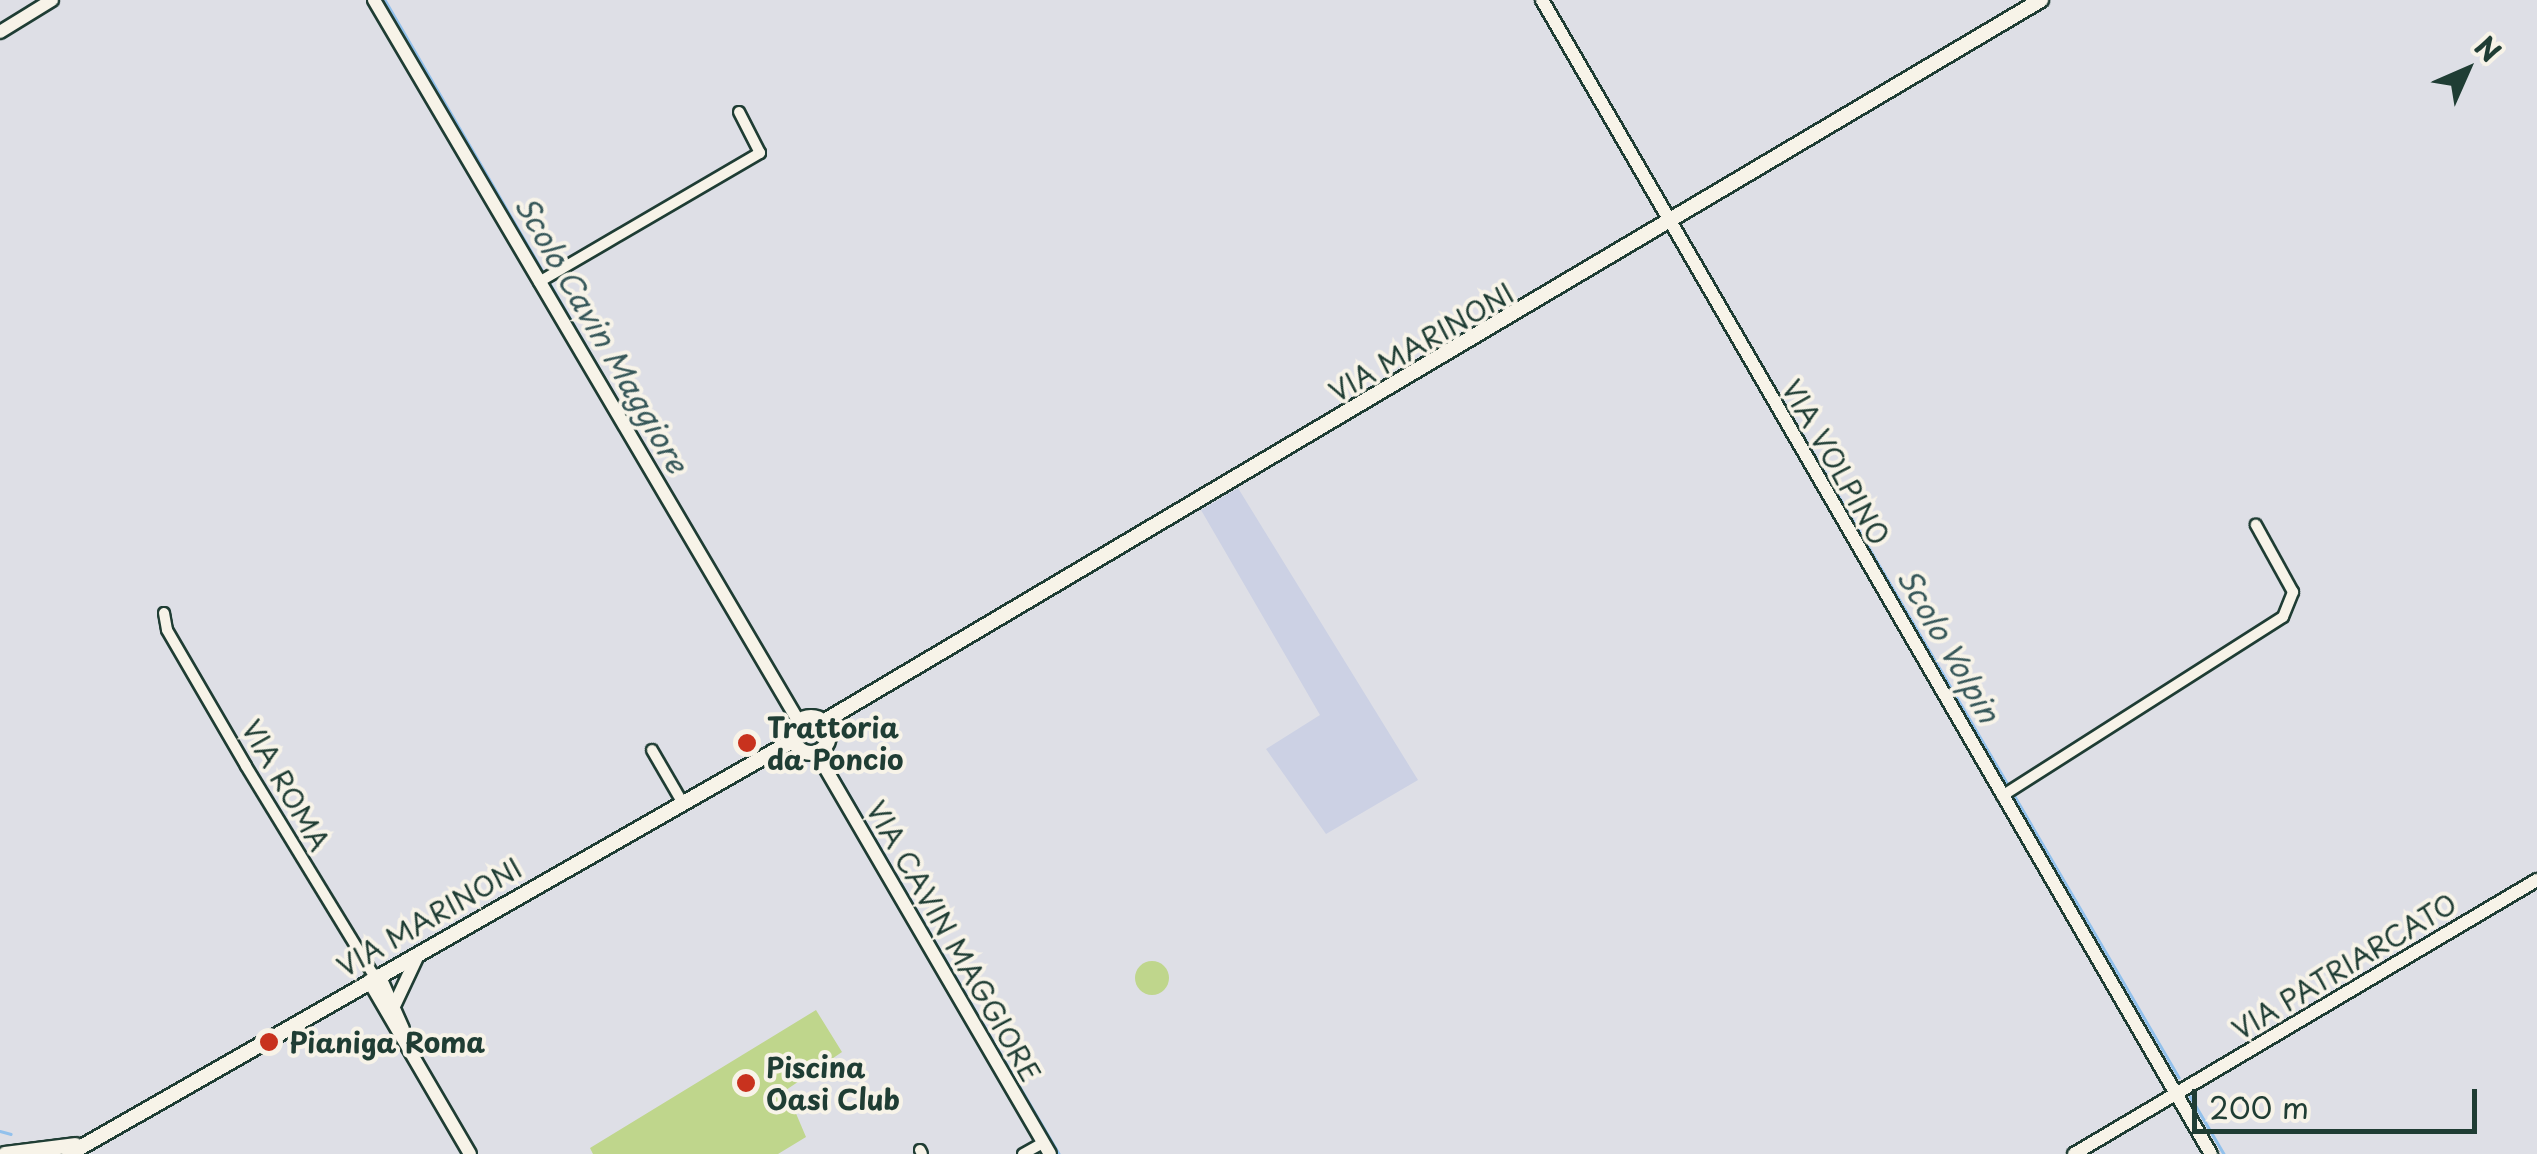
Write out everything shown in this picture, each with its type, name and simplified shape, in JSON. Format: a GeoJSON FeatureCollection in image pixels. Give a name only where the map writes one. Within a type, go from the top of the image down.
{"type":"FeatureCollection","features":[{"type":"Feature","properties":{"kind":"main road","name":"VIA MARINONI"},"geometry":{"type":"LineString","coordinates":[[823,722],[1668,226],[2041,0]]}},
{"type":"Feature","properties":{"kind":"main road"},"geometry":{"type":"LineString","coordinates":[[798,722],[823,722],[828,739],[816,752],[804,752],[794,740],[798,722]]}},
{"type":"Feature","properties":{"kind":"main road","name":"VIA MARINONI"},"geometry":{"type":"LineString","coordinates":[[69,1154],[681,800],[794,740]]}},
{"type":"Feature","properties":{"kind":"main road","name":"VIA MARINONI"},"geometry":{"type":"LineString","coordinates":[[14,1150],[90,1141]]}},
{"type":"Feature","properties":{"kind":"street"},"geometry":{"type":"LineString","coordinates":[[0,32],[52,0]]}},
{"type":"Feature","properties":{"kind":"street"},"geometry":{"type":"LineString","coordinates":[[374,0],[545,278],[798,722]]}},
{"type":"Feature","properties":{"kind":"street","name":"VIA VOLPINO"},"geometry":{"type":"LineString","coordinates":[[1542,0],[1668,226],[2008,792],[2211,1154]]}},
{"type":"Feature","properties":{"kind":"street"},"geometry":{"type":"LineString","coordinates":[[545,278],[760,153],[739,112]]}},
{"type":"Feature","properties":{"kind":"street"},"geometry":{"type":"LineString","coordinates":[[2008,792],[2283,616],[2293,592],[2256,525]]}},
{"type":"Feature","properties":{"kind":"street","name":"VIA ROMA"},"geometry":{"type":"LineString","coordinates":[[164,614],[167,630],[285,835],[374,977]]}},
{"type":"Feature","properties":{"kind":"street"},"geometry":{"type":"LineString","coordinates":[[652,750],[681,800]]}},
{"type":"Feature","properties":{"kind":"street","name":"VIA CAVIN MAGGIORE"},"geometry":{"type":"LineString","coordinates":[[816,752],[1046,1149]]}},
{"type":"Feature","properties":{"kind":"street","name":"VIA PATRIARCATO"},"geometry":{"type":"LineString","coordinates":[[2074,1154],[2537,880]]}},
{"type":"Feature","properties":{"kind":"street"},"geometry":{"type":"LineString","coordinates":[[395,1006],[402,978],[422,951]]}},
{"type":"Feature","properties":{"kind":"street"},"geometry":{"type":"LineString","coordinates":[[374,977],[395,1006],[415,1059]]}},
{"type":"Feature","properties":{"kind":"street"},"geometry":{"type":"LineString","coordinates":[[374,977],[415,1059],[470,1154]]}},
{"type":"Feature","properties":{"kind":"street"},"geometry":{"type":"LineString","coordinates":[[1024,1154],[1046,1149]]}},
{"type":"Feature","properties":{"kind":"shaded area"},"geometry":{"type":"Polygon","coordinates":[[[1238,488],[1418,780],[1326,834],[1266,749],[1320,715],[1201,510],[1238,488]]]}},
{"type":"Feature","properties":{"kind":"green space"},"geometry":{"type":"Polygon","coordinates":[[[1152,961],[1164,966],[1169,978],[1164,990],[1152,995],[1140,990],[1135,978],[1140,966],[1152,961]]]}},
{"type":"Feature","properties":{"kind":"green space","name":"Piscina Oasi Club"},"geometry":{"type":"Polygon","coordinates":[[[816,1010],[842,1052],[786,1090],[806,1137],[778,1154],[593,1154],[590,1148],[816,1010]]]}},
{"type":"Feature","properties":{"kind":"waterway","name":"Scolo Cavin Maggiore"},"geometry":{"type":"LineString","coordinates":[[385,0],[545,275]]}},
{"type":"Feature","properties":{"kind":"waterway","name":"Scolo Cavin Maggiore"},"geometry":{"type":"LineString","coordinates":[[549,282],[678,504]]}},
{"type":"Feature","properties":{"kind":"waterway","name":"Scolo Volpin"},"geometry":{"type":"LineString","coordinates":[[1713,282],[2010,788]]}},
{"type":"Feature","properties":{"kind":"waterway","name":"Scolo Cavin Maggiore"},"geometry":{"type":"LineString","coordinates":[[833,767],[1059,1154]]}},
{"type":"Feature","properties":{"kind":"waterway","name":"Scolo Volpin"},"geometry":{"type":"LineString","coordinates":[[2014,795],[2179,1077]]}},
{"type":"Feature","properties":{"kind":"waterway","name":"Scolo Volpin"},"geometry":{"type":"LineString","coordinates":[[2190,1096],[2224,1154]]}},
{"type":"Feature","properties":{"kind":"waterway"},"geometry":{"type":"LineString","coordinates":[[0,1131],[11,1134]]}},
{"type":"Feature","properties":{"kind":"place","name":"Trattoria da Poncio"},"geometry":{"type":"Point","coordinates":[747,743]}},
{"type":"Feature","properties":{"kind":"place","name":"Pianiga Roma"},"geometry":{"type":"Point","coordinates":[269,1042]}},
{"type":"Feature","properties":{"kind":"place","name":"Piscina Oasi Club"},"geometry":{"type":"Point","coordinates":[746,1083]}}]}
